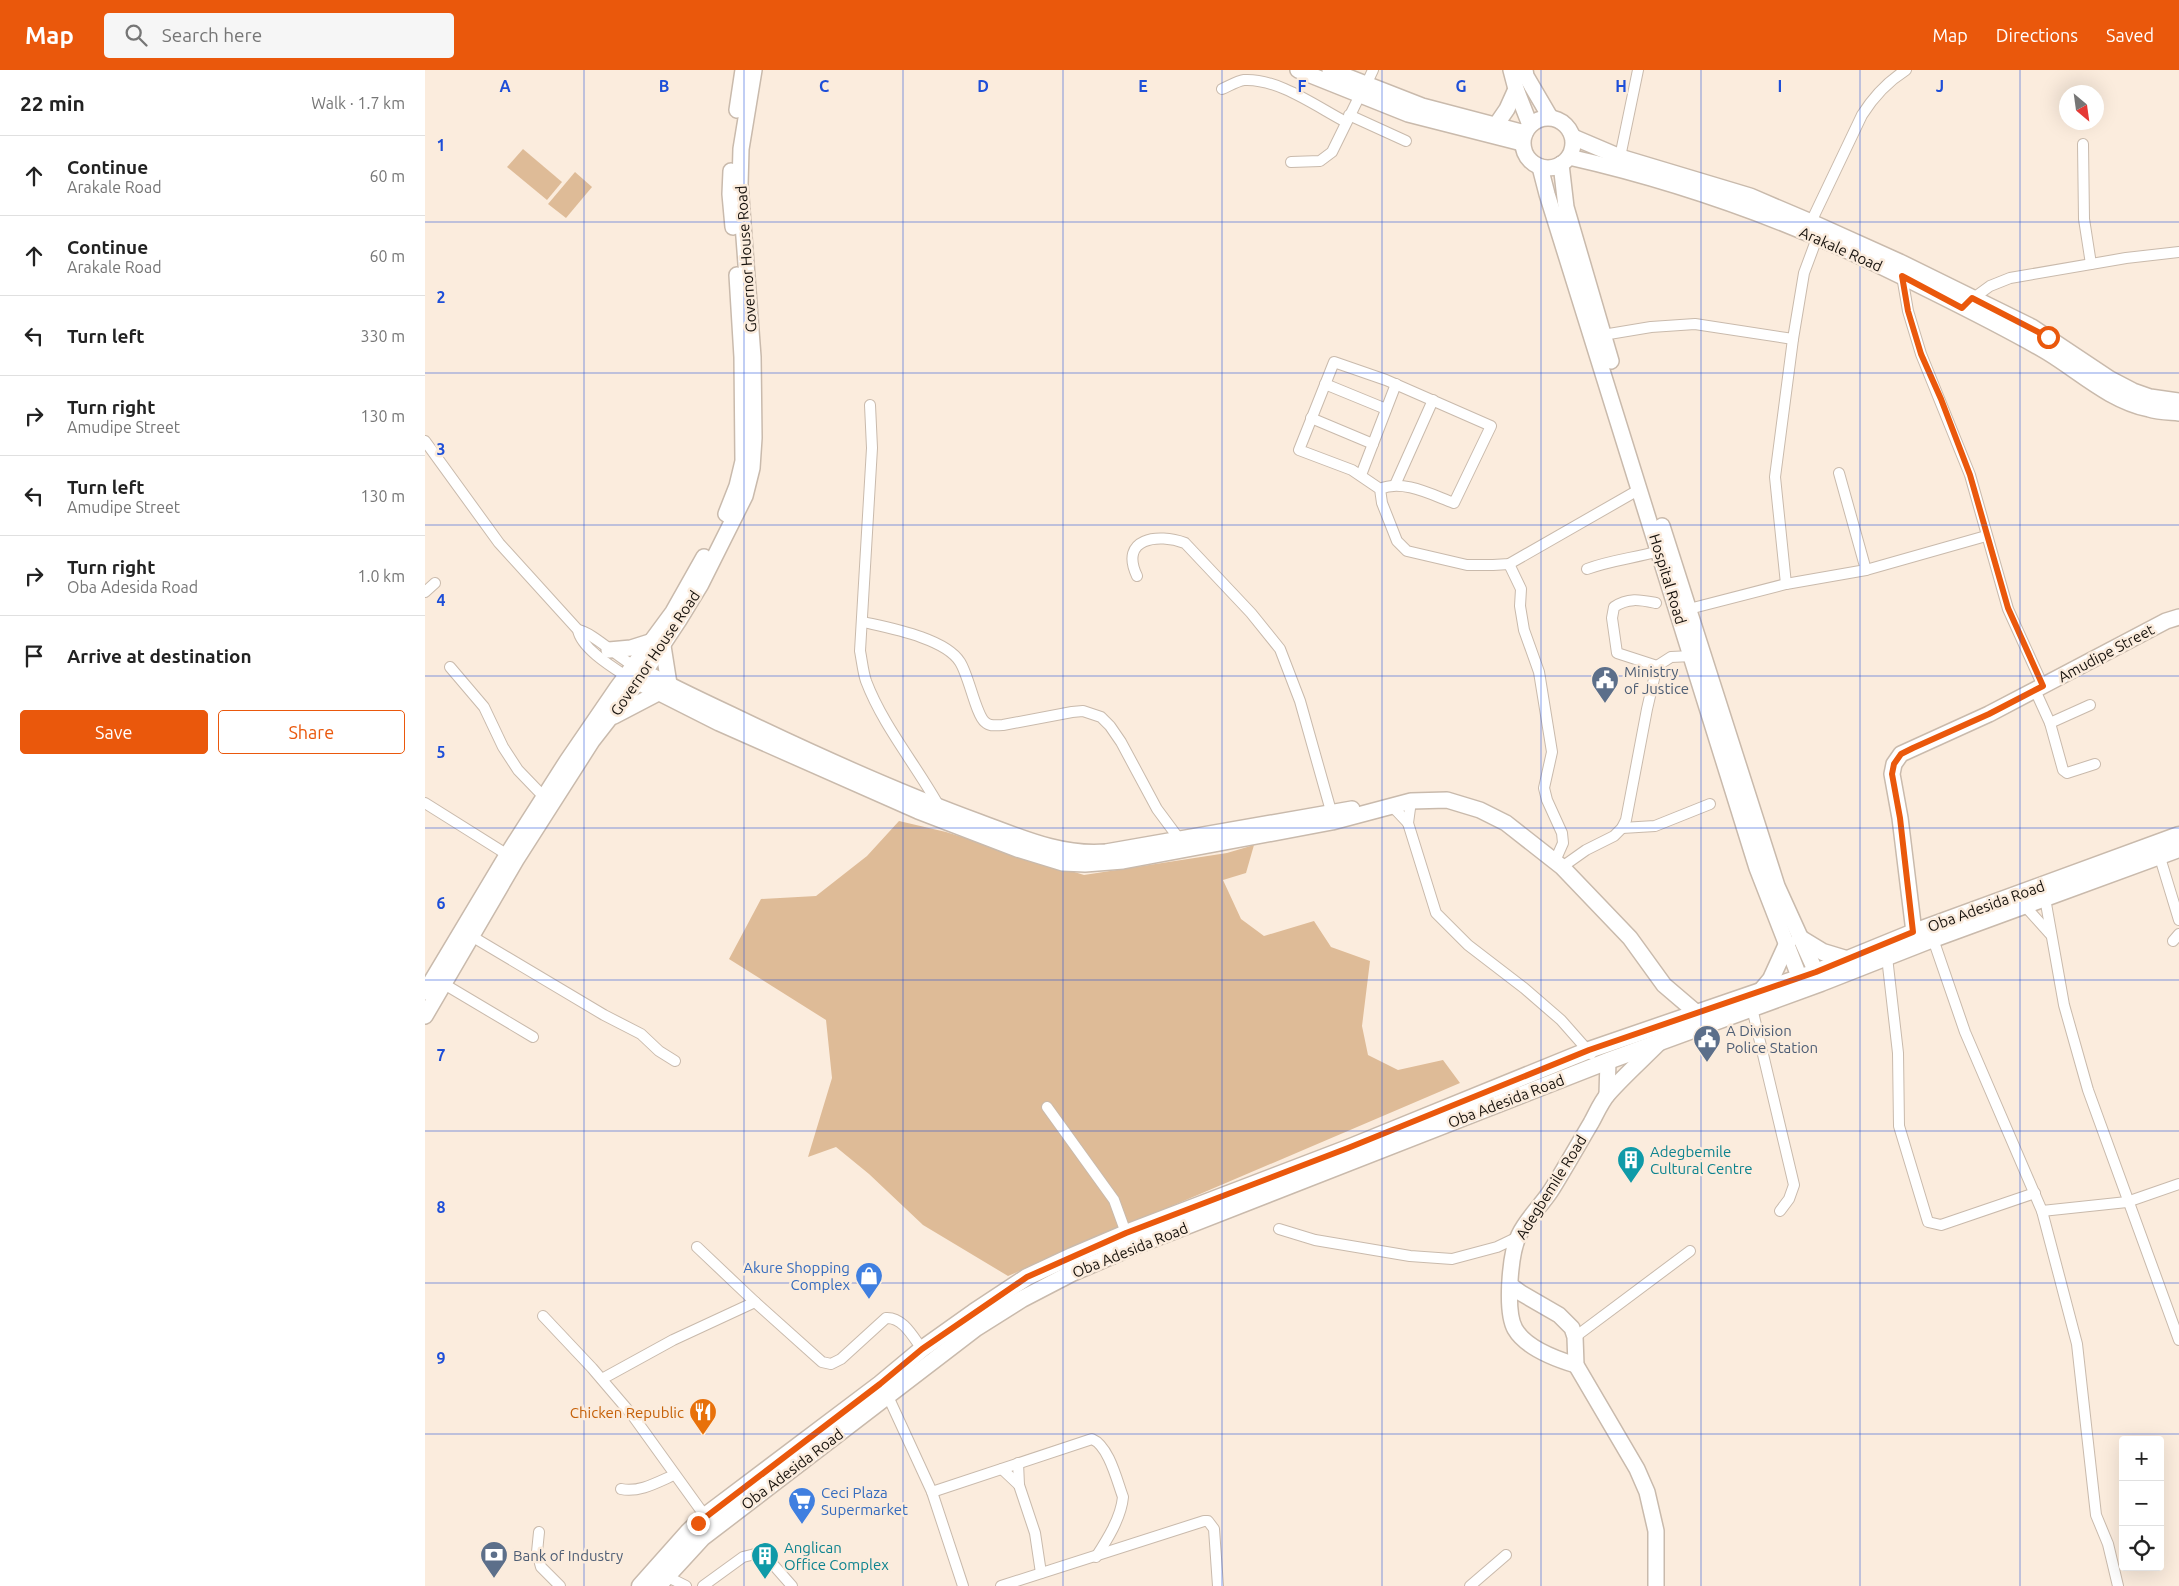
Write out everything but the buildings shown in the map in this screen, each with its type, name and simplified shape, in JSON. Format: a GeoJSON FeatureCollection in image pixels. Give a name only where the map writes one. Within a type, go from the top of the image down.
{"type":"FeatureCollection","features":[{"type":"Feature","properties":{"kind":"main road","name":"Oba Adesida Road"},"geometry":{"type":"LineString","coordinates":[[640,1586],[688,1532],[705,1516],[976,1328],[1022,1299],[1072,1273],[1130,1248],[1602,1063],[1752,1008],[1802,983],[1887,957],[2045,898],[2158,850],[2179,835]]}},
{"type":"Feature","properties":{"kind":"main road","name":"Oba Adesida Road"},"geometry":{"type":"LineString","coordinates":[[1818,977],[1846,959],[1913,932],[2158,850],[2179,849]]}},
{"type":"Feature","properties":{"kind":"main road"},"geometry":{"type":"LineString","coordinates":[[1761,992],[1794,941],[1846,959]]}},
{"type":"Feature","properties":{"kind":"main road","name":"Oba Adesida Road"},"geometry":{"type":"LineString","coordinates":[[662,1581],[702,1538],[884,1390],[922,1349],[1027,1277],[1126,1233],[1332,1154],[1589,1050],[1761,992],[1802,983]]}},
{"type":"Feature","properties":{"kind":"street","name":"Governor House Road"},"geometry":{"type":"LineString","coordinates":[[658,643],[722,524],[737,486],[743,461],[742,357],[730,194],[731,146],[743,70]]}},
{"type":"Feature","properties":{"kind":"street","name":"Governor House Road"},"geometry":{"type":"LineString","coordinates":[[425,1016],[473,937],[544,797],[701,584],[745,496],[752,468],[755,438],[753,357],[740,184],[741,149],[754,70]]}},
{"type":"Feature","properties":{"kind":"street"},"geometry":{"type":"LineString","coordinates":[[1298,70],[1447,114],[1525,134]]}},
{"type":"Feature","properties":{"kind":"street"},"geometry":{"type":"LineString","coordinates":[[1331,70],[1408,114],[1525,134]]}},
{"type":"Feature","properties":{"kind":"street"},"geometry":{"type":"LineString","coordinates":[[1291,162],[1320,160],[1326,158],[1332,152],[1373,70]]}},
{"type":"Feature","properties":{"kind":"street"},"geometry":{"type":"LineString","coordinates":[[1511,70],[1525,134],[1528,158],[1541,167],[1551,168],[1565,161],[1573,147],[1573,137],[1568,127],[1560,120],[1550,117],[1540,119],[1525,134]]}},
{"type":"Feature","properties":{"kind":"street"},"geometry":{"type":"LineString","coordinates":[[1525,70],[1550,117]]}},
{"type":"Feature","properties":{"kind":"street"},"geometry":{"type":"LineString","coordinates":[[1620,157],[1638,70]]}},
{"type":"Feature","properties":{"kind":"street"},"geometry":{"type":"LineString","coordinates":[[1811,222],[1872,100],[1891,79],[1905,70]]}},
{"type":"Feature","properties":{"kind":"street"},"geometry":{"type":"LineString","coordinates":[[1222,89],[1241,80],[1268,83],[1283,88],[1348,119],[1406,141]]}},
{"type":"Feature","properties":{"kind":"street"},"geometry":{"type":"LineString","coordinates":[[1495,125],[1507,110],[1516,89]]}},
{"type":"Feature","properties":{"kind":"street","name":"Arakale Road"},"geometry":{"type":"LineString","coordinates":[[1573,137],[1620,157],[1750,196],[1900,262],[2049,353],[2100,388],[2148,409],[2179,413]]}},
{"type":"Feature","properties":{"kind":"street"},"geometry":{"type":"LineString","coordinates":[[2083,144],[2084,219],[2091,264]]}},
{"type":"Feature","properties":{"kind":"street","name":"Arakale Road"},"geometry":{"type":"LineString","coordinates":[[1565,161],[1629,170],[1755,212],[2048,337],[2133,391],[2150,397],[2179,401]]}},
{"type":"Feature","properties":{"kind":"street","name":"Hospital Road"},"geometry":{"type":"LineString","coordinates":[[1565,161],[1566,207],[1649,488],[1760,836],[1786,908],[1802,983]]}},
{"type":"Feature","properties":{"kind":"street","name":"Hospital Road"},"geometry":{"type":"LineString","coordinates":[[1541,167],[1547,194],[1757,868],[1794,941],[1818,977]]}},
{"type":"Feature","properties":{"kind":"street"},"geometry":{"type":"LineString","coordinates":[[1786,584],[1775,477],[1793,340],[1804,274],[1817,238]]}},
{"type":"Feature","properties":{"kind":"street"},"geometry":{"type":"LineString","coordinates":[[1967,303],[1990,286],[2010,278],[2091,264],[2179,252]]}},
{"type":"Feature","properties":{"kind":"street"},"geometry":{"type":"LineString","coordinates":[[1902,276],[1908,311],[1921,354],[1941,399],[1970,475],[2008,608],[2039,688],[2065,772],[2095,764]]}},
{"type":"Feature","properties":{"kind":"street"},"geometry":{"type":"LineString","coordinates":[[1603,335],[1651,327],[1695,324],[1793,340]]}},
{"type":"Feature","properties":{"kind":"street"},"geometry":{"type":"LineString","coordinates":[[1380,489],[1395,485],[1407,487],[1455,503],[1491,426],[1396,384],[1334,362],[1299,450],[1352,470],[1380,489],[1382,503],[1397,541],[1407,551],[1467,565],[1509,564],[1640,489]]}},
{"type":"Feature","properties":{"kind":"street"},"geometry":{"type":"LineString","coordinates":[[1325,384],[1386,409]]}},
{"type":"Feature","properties":{"kind":"street"},"geometry":{"type":"LineString","coordinates":[[1361,475],[1396,384]]}},
{"type":"Feature","properties":{"kind":"street"},"geometry":{"type":"LineString","coordinates":[[1395,485],[1433,400]]}},
{"type":"Feature","properties":{"kind":"street"},"geometry":{"type":"LineString","coordinates":[[870,405],[872,448],[860,651],[866,680],[888,725],[923,777],[940,809]]}},
{"type":"Feature","properties":{"kind":"street"},"geometry":{"type":"LineString","coordinates":[[1311,418],[1373,444]]}},
{"type":"Feature","properties":{"kind":"street"},"geometry":{"type":"LineString","coordinates":[[425,441],[499,543],[578,630],[580,638],[597,655],[663,688],[755,739],[917,811],[1017,849],[1063,862],[1085,864],[1123,861],[1332,822],[1370,813],[1386,806]]}},
{"type":"Feature","properties":{"kind":"street"},"geometry":{"type":"LineString","coordinates":[[1839,473],[1866,570]]}},
{"type":"Feature","properties":{"kind":"street"},"geometry":{"type":"LineString","coordinates":[[1689,609],[1786,584],[1866,570],[1986,536]]}},
{"type":"Feature","properties":{"kind":"street"},"geometry":{"type":"LineString","coordinates":[[1137,576],[1133,567],[1133,558],[1141,541],[1151,539],[1175,540],[1185,544],[1262,627],[1280,649],[1291,675],[1331,811]]}},
{"type":"Feature","properties":{"kind":"street"},"geometry":{"type":"LineString","coordinates":[[1587,569],[1607,562],[1626,560],[1659,551]]}},
{"type":"Feature","properties":{"kind":"street"},"geometry":{"type":"LineString","coordinates":[[1509,564],[1521,588],[1520,606],[1524,630],[1539,672],[1552,752],[1544,788],[1547,800],[1562,833],[1563,843],[1559,864]]}},
{"type":"Feature","properties":{"kind":"street"},"geometry":{"type":"LineString","coordinates":[[425,592],[435,583]]}},
{"type":"Feature","properties":{"kind":"street"},"geometry":{"type":"LineString","coordinates":[[1656,604],[1637,600],[1622,601],[1614,607],[1612,618],[1617,653],[1657,666]]}},
{"type":"Feature","properties":{"kind":"street","name":"Amudipe Street"},"geometry":{"type":"LineString","coordinates":[[1913,932],[1900,818],[1892,774],[1894,764],[1901,754],[1989,714],[2167,621],[2178,620]]}},
{"type":"Feature","properties":{"kind":"street"},"geometry":{"type":"LineString","coordinates":[[863,622],[912,634],[954,655],[964,670],[972,688],[979,716],[985,723],[993,726],[1003,725],[1078,712],[1089,712],[1101,718],[1111,726],[1157,809],[1180,840]]}},
{"type":"Feature","properties":{"kind":"street"},"geometry":{"type":"LineString","coordinates":[[578,630],[587,632],[636,674]]}},
{"type":"Feature","properties":{"kind":"street"},"geometry":{"type":"LineString","coordinates":[[609,650],[658,643],[663,688]]}},
{"type":"Feature","properties":{"kind":"street"},"geometry":{"type":"LineString","coordinates":[[1559,864],[1614,836],[1622,828],[1629,811],[1647,709],[1657,666],[1671,657],[1692,656]]}},
{"type":"Feature","properties":{"kind":"street"},"geometry":{"type":"LineString","coordinates":[[450,667],[484,707],[503,747],[518,770],[544,797]]}},
{"type":"Feature","properties":{"kind":"street","name":"Governor House Road"},"geometry":{"type":"LineString","coordinates":[[425,992],[512,858],[592,741],[611,717],[636,674]]}},
{"type":"Feature","properties":{"kind":"street"},"geometry":{"type":"LineString","coordinates":[[663,688],[940,809],[1017,837],[1071,851],[1091,854],[1180,840],[1331,811],[1386,806],[1411,801],[1447,800],[1481,810],[1506,823],[1559,864],[1630,938],[1664,985],[1698,1014]]}},
{"type":"Feature","properties":{"kind":"street"},"geometry":{"type":"LineString","coordinates":[[611,717],[663,688]]}},
{"type":"Feature","properties":{"kind":"street"},"geometry":{"type":"LineString","coordinates":[[2050,723],[2090,705]]}},
{"type":"Feature","properties":{"kind":"street"},"geometry":{"type":"LineString","coordinates":[[1411,801],[1408,823],[1436,913],[1468,945],[1524,988],[1561,1020],[1602,1063],[1607,1095]]}},
{"type":"Feature","properties":{"kind":"street"},"geometry":{"type":"LineString","coordinates":[[425,803],[512,858]]}},
{"type":"Feature","properties":{"kind":"street"},"geometry":{"type":"LineString","coordinates":[[1622,828],[1655,826],[1710,804]]}},
{"type":"Feature","properties":{"kind":"street"},"geometry":{"type":"LineString","coordinates":[[1386,806],[1408,823]]}},
{"type":"Feature","properties":{"kind":"street"},"geometry":{"type":"LineString","coordinates":[[2158,850],[2179,920]]}},
{"type":"Feature","properties":{"kind":"street"},"geometry":{"type":"LineString","coordinates":[[2045,898],[2064,1005],[2075,1048],[2127,1202],[2174,1314],[2179,1340]]}},
{"type":"Feature","properties":{"kind":"street"},"geometry":{"type":"LineString","coordinates":[[2024,906],[2052,936]]}},
{"type":"Feature","properties":{"kind":"street"},"geometry":{"type":"LineString","coordinates":[[473,937],[604,1015],[622,1022],[641,1034],[659,1051],[675,1061]]}},
{"type":"Feature","properties":{"kind":"street"},"geometry":{"type":"LineString","coordinates":[[1933,939],[1965,1032],[2043,1211],[2077,1344],[2096,1515],[2108,1544],[2118,1586]]}},
{"type":"Feature","properties":{"kind":"street"},"geometry":{"type":"LineString","coordinates":[[1887,957],[1898,1052],[1899,1126],[1928,1222],[1941,1225],[2035,1193]]}},
{"type":"Feature","properties":{"kind":"street"},"geometry":{"type":"LineString","coordinates":[[444,984],[533,1037]]}},
{"type":"Feature","properties":{"kind":"street"},"geometry":{"type":"LineString","coordinates":[[1752,1008],[1794,1185],[1789,1198],[1780,1211]]}},
{"type":"Feature","properties":{"kind":"street"},"geometry":{"type":"LineString","coordinates":[[1607,1095],[1659,1043]]}},
{"type":"Feature","properties":{"kind":"street","name":"Adegbemile Road"},"geometry":{"type":"LineString","coordinates":[[1576,1365],[1539,1349],[1518,1334],[1510,1319],[1510,1285],[1518,1236],[1551,1190],[1607,1095]]}},
{"type":"Feature","properties":{"kind":"street"},"geometry":{"type":"LineString","coordinates":[[1047,1107],[1113,1200],[1126,1233]]}},
{"type":"Feature","properties":{"kind":"street"},"geometry":{"type":"LineString","coordinates":[[2043,1211],[2127,1202],[2179,1184]]}},
{"type":"Feature","properties":{"kind":"street"},"geometry":{"type":"LineString","coordinates":[[1279,1229],[1315,1240],[1410,1256],[1452,1259],[1497,1247],[1518,1236]]}},
{"type":"Feature","properties":{"kind":"street"},"geometry":{"type":"LineString","coordinates":[[697,1247],[822,1362],[831,1364],[841,1359],[886,1318],[893,1318],[901,1322],[922,1349]]}},
{"type":"Feature","properties":{"kind":"street"},"geometry":{"type":"LineString","coordinates":[[1575,1337],[1690,1251]]}},
{"type":"Feature","properties":{"kind":"street"},"geometry":{"type":"LineString","coordinates":[[1510,1285],[1565,1319],[1572,1328],[1575,1337],[1576,1365],[1637,1469],[1647,1492],[1656,1531],[1656,1586]]}},
{"type":"Feature","properties":{"kind":"street"},"geometry":{"type":"LineString","coordinates":[[602,1379],[673,1340],[755,1302]]}},
{"type":"Feature","properties":{"kind":"street"},"geometry":{"type":"LineString","coordinates":[[543,1316],[602,1379],[633,1416],[705,1516]]}},
{"type":"Feature","properties":{"kind":"street"},"geometry":{"type":"LineString","coordinates":[[884,1390],[932,1492],[963,1586]]}},
{"type":"Feature","properties":{"kind":"street"},"geometry":{"type":"LineString","coordinates":[[932,1492],[1092,1439],[1100,1443],[1104,1448],[1123,1498],[1123,1505],[1106,1543],[1096,1557]]}},
{"type":"Feature","properties":{"kind":"street"},"geometry":{"type":"LineString","coordinates":[[1019,1463],[1019,1485],[1035,1533],[1041,1573]]}},
{"type":"Feature","properties":{"kind":"street"},"geometry":{"type":"LineString","coordinates":[[1002,1469],[1019,1485]]}},
{"type":"Feature","properties":{"kind":"street"},"geometry":{"type":"LineString","coordinates":[[621,1489],[629,1491],[642,1488],[675,1475]]}},
{"type":"Feature","properties":{"kind":"street"},"geometry":{"type":"LineString","coordinates":[[1001,1586],[1208,1521],[1214,1529],[1218,1586]]}},
{"type":"Feature","properties":{"kind":"street"},"geometry":{"type":"LineString","coordinates":[[539,1532],[537,1552],[541,1567],[560,1586]]}},
{"type":"Feature","properties":{"kind":"street"},"geometry":{"type":"LineString","coordinates":[[703,1586],[743,1557],[755,1554],[769,1561],[792,1586]]}},
{"type":"Feature","properties":{"kind":"street"},"geometry":{"type":"LineString","coordinates":[[1470,1586],[1506,1555]]}},
{"type":"Feature","properties":{"kind":"street"},"geometry":{"type":"LineString","coordinates":[[662,1581],[686,1586]]}},
{"type":"Feature","properties":{"kind":"shaded area"},"geometry":{"type":"Polygon","coordinates":[[[523,149],[562,182],[547,200],[507,167],[523,149]]]}},
{"type":"Feature","properties":{"kind":"shaded area"},"geometry":{"type":"Polygon","coordinates":[[[575,172],[592,187],[566,218],[548,204],[575,172]]]}},
{"type":"Feature","properties":{"kind":"shaded area"},"geometry":{"type":"Polygon","coordinates":[[[899,821],[946,832],[1084,875],[1227,853],[1254,845],[1246,873],[1223,880],[1241,919],[1264,936],[1314,921],[1331,947],[1370,961],[1362,1026],[1368,1055],[1398,1070],[1443,1060],[1460,1083],[1008,1276],[923,1225],[869,1174],[836,1147],[808,1157],[832,1078],[826,1020],[729,959],[761,899],[816,896],[867,856],[899,821]]]}},
{"type":"Feature","properties":{"kind":"place","name":"Ministry of Justice"},"geometry":{"type":"Point","coordinates":[1605,704]}},
{"type":"Feature","properties":{"kind":"place","name":"A Division Police Station"},"geometry":{"type":"Point","coordinates":[1707,1063]}},
{"type":"Feature","properties":{"kind":"place","name":"Adegbemile Cultural Centre"},"geometry":{"type":"Point","coordinates":[1631,1184]}},
{"type":"Feature","properties":{"kind":"place","name":"Akure Shopping Complex"},"geometry":{"type":"Point","coordinates":[869,1300]}},
{"type":"Feature","properties":{"kind":"place","name":"Chicken Republic"},"geometry":{"type":"Point","coordinates":[703,1436]}},
{"type":"Feature","properties":{"kind":"place","name":"Ceci Plaza Supermarket"},"geometry":{"type":"Point","coordinates":[802,1525]}},
{"type":"Feature","properties":{"kind":"place","name":"Bank of Industry"},"geometry":{"type":"Point","coordinates":[494,1579]}},
{"type":"Feature","properties":{"kind":"place","name":"Anglican Office Complex"},"geometry":{"type":"Point","coordinates":[765,1580]}},
{"type":"Feature","properties":{"kind":"route"},"geometry":{"type":"LineString","coordinates":[[698,1523],[847,1407],[880,1384],[922,1349],[1027,1277],[1126,1233],[1348,1148],[1589,1050],[1816,972],[1913,932],[1900,818],[1892,774],[1894,764],[1901,754],[1989,714],[2043,686],[2008,608],[1970,475],[1941,399],[1921,354],[1908,311],[1902,276],[1962,308],[1972,298],[2048,337]]}}]}
